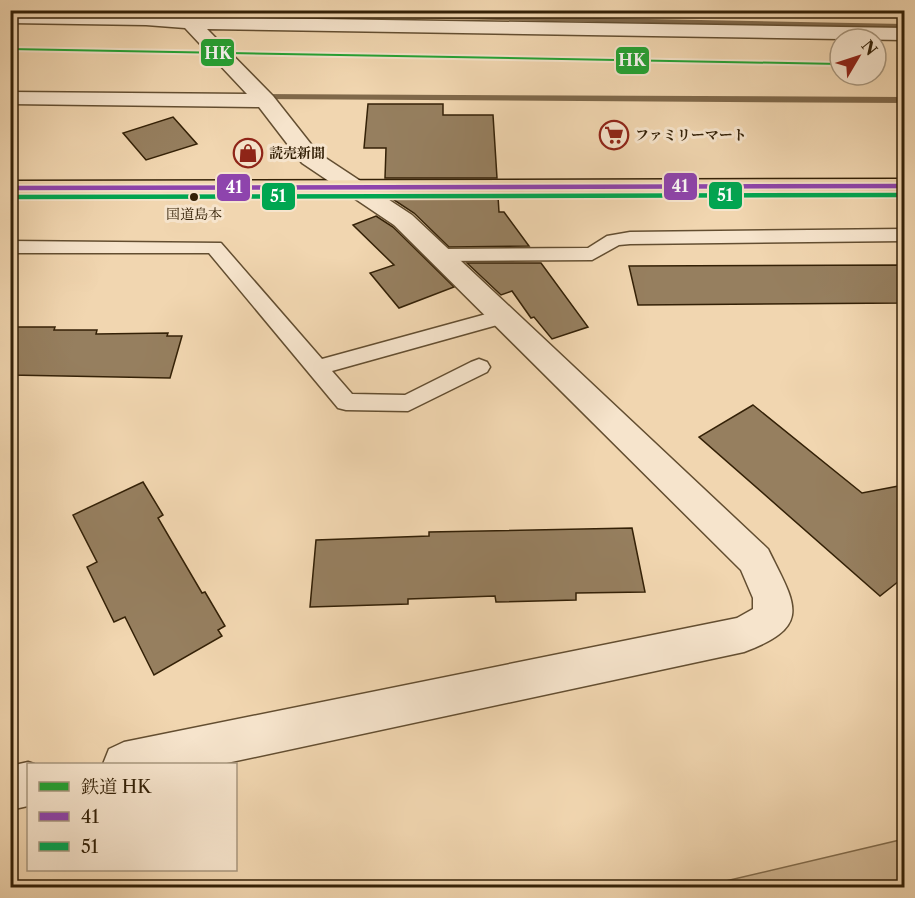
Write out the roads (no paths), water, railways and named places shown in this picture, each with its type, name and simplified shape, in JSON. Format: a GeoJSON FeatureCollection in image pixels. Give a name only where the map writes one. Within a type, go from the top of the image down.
{"type":"FeatureCollection","features":[{"type":"Feature","properties":{"kind":"highway"},"geometry":{"type":"LineString","coordinates":[[10,188],[904,186]]}},
{"type":"Feature","properties":{"kind":"street"},"geometry":{"type":"LineString","coordinates":[[10,17],[698,21],[904,34]]}},
{"type":"Feature","properties":{"kind":"street"},"geometry":{"type":"LineString","coordinates":[[133,763],[744,634],[773,618],[771,598],[755,560],[403,220],[350,187],[310,158],[262,98],[184,17]]}},
{"type":"Feature","properties":{"kind":"street"},"geometry":{"type":"LineString","coordinates":[[10,98],[262,98]]}},
{"type":"Feature","properties":{"kind":"street"},"geometry":{"type":"LineString","coordinates":[[10,788],[27,784]]}},
{"type":"Feature","properties":{"kind":"lane"},"geometry":{"type":"LineString","coordinates":[[441,255],[592,254],[614,240],[630,238],[904,235]]}},
{"type":"Feature","properties":{"kind":"lane"},"geometry":{"type":"LineString","coordinates":[[10,247],[214,247],[346,402],[408,403],[479,367]]}},
{"type":"Feature","properties":{"kind":"lane"},"geometry":{"type":"LineString","coordinates":[[316,368],[501,317]]}},
{"type":"Feature","properties":{"kind":"waterway"},"geometry":{"type":"LineString","coordinates":[[93,10],[171,12]]}},
{"type":"Feature","properties":{"kind":"waterway"},"geometry":{"type":"LineString","coordinates":[[186,12],[904,26]]}},
{"type":"Feature","properties":{"kind":"waterway"},"geometry":{"type":"LineString","coordinates":[[256,97],[904,100]]}},
{"type":"Feature","properties":{"kind":"rail line","name":"HK"},"geometry":{"type":"LineString","coordinates":[[10,49],[828,64]]}},
{"type":"Feature","properties":{"kind":"place","name":"ファミリーマート"},"geometry":{"type":"Point","coordinates":[614,135]}},
{"type":"Feature","properties":{"kind":"place","name":"読売新聞"},"geometry":{"type":"Point","coordinates":[248,153]}},
{"type":"Feature","properties":{"kind":"place","name":"国道島本"},"geometry":{"type":"Point","coordinates":[194,197]}}]}
